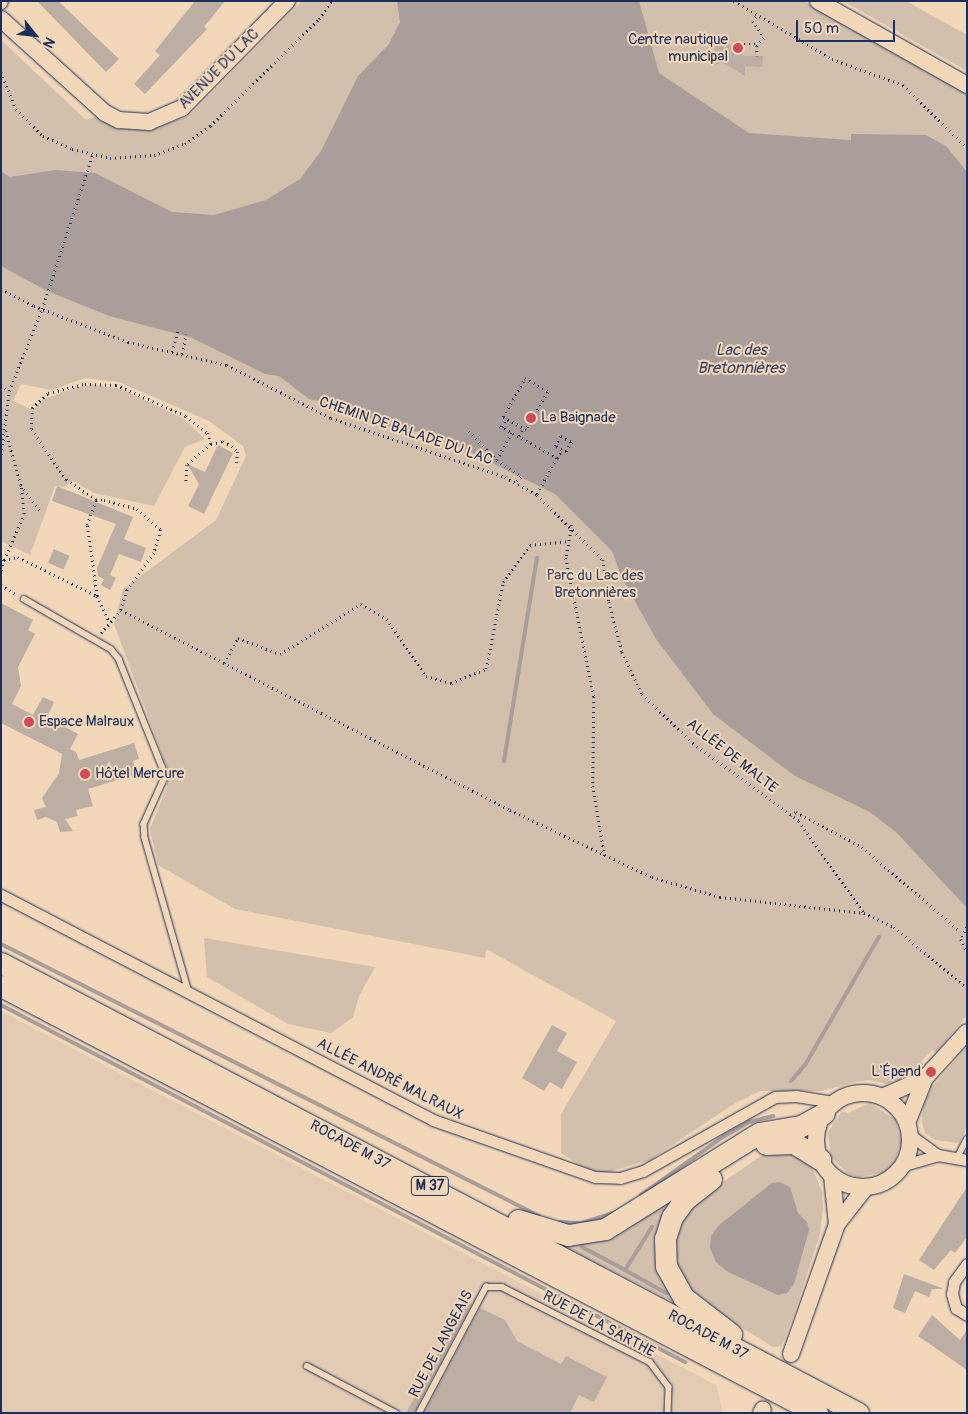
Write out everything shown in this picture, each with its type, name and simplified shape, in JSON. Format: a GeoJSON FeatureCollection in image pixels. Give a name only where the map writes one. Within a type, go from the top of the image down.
{"type":"FeatureCollection","features":[{"type":"Feature","properties":{"kind":"highway","name":"ROCADE M 37"},"geometry":{"type":"LineString","coordinates":[[1,963],[428,1185],[858,1413]]}},
{"type":"Feature","properties":{"kind":"highway","name":"ROCADE M 37"},"geometry":{"type":"LineString","coordinates":[[1,986],[817,1413]]}},
{"type":"Feature","properties":{"kind":"highway","name":"M 37"},"geometry":{"type":"LineString","coordinates":[[428,1185],[537,1229],[583,1235],[619,1222],[759,1133],[773,1128],[795,1128],[830,1108]]}},
{"type":"Feature","properties":{"kind":"highway","name":"M 37"},"geometry":{"type":"LineString","coordinates":[[760,1362],[743,1342],[699,1312],[676,1290],[666,1266],[668,1227],[692,1192],[767,1144],[794,1143],[826,1167]]}},
{"type":"Feature","properties":{"kind":"highway","name":"M 37"},"geometry":{"type":"LineString","coordinates":[[781,1394],[798,1413]]}},
{"type":"Feature","properties":{"kind":"street","name":"AVENUE DU LAC"},"geometry":{"type":"LineString","coordinates":[[1,19],[105,114],[119,120],[149,122],[182,108],[287,1]]}},
{"type":"Feature","properties":{"kind":"street"},"geometry":{"type":"LineString","coordinates":[[818,1],[967,85]]}},
{"type":"Feature","properties":{"kind":"street","name":"ALLÉE ANDRÉ MALRAUX"},"geometry":{"type":"LineString","coordinates":[[1,895],[433,1120],[595,1177],[620,1178],[643,1171],[775,1097],[796,1096],[830,1108]]}},
{"type":"Feature","properties":{"kind":"street"},"geometry":{"type":"LineString","coordinates":[[882,1097],[925,1078],[967,1032]]}},
{"type":"Feature","properties":{"kind":"street"},"geometry":{"type":"LineString","coordinates":[[904,1165],[909,1129],[925,1078]]}},
{"type":"Feature","properties":{"kind":"street"},"geometry":{"type":"LineString","coordinates":[[837,1224],[818,1128],[830,1108],[860,1093],[882,1097],[897,1106],[909,1129],[938,1155]]}},
{"type":"Feature","properties":{"kind":"street"},"geometry":{"type":"LineString","coordinates":[[791,1354],[837,1224],[866,1188],[887,1180],[904,1165],[938,1155],[962,1158]]}},
{"type":"Feature","properties":{"kind":"street"},"geometry":{"type":"LineString","coordinates":[[826,1167],[842,1182],[866,1188]]}},
{"type":"Feature","properties":{"kind":"street"},"geometry":{"type":"LineString","coordinates":[[967,1264],[954,1282],[952,1294],[956,1308],[967,1315]]}},
{"type":"Feature","properties":{"kind":"lane"},"geometry":{"type":"LineString","coordinates":[[24,599],[111,649],[119,659],[164,770],[163,782],[144,824],[145,838],[188,992]]}},
{"type":"Feature","properties":{"kind":"lane"},"geometry":{"type":"LineString","coordinates":[[962,1158],[967,1139]]}},
{"type":"Feature","properties":{"kind":"lane","name":"RUE DE LANGEAIS"},"geometry":{"type":"LineString","coordinates":[[419,1413],[486,1287]]}},
{"type":"Feature","properties":{"kind":"lane","name":"RUE DE LA SARTHE"},"geometry":{"type":"LineString","coordinates":[[486,1287],[502,1287],[650,1362],[669,1387],[668,1413]]}},
{"type":"Feature","properties":{"kind":"lane"},"geometry":{"type":"LineString","coordinates":[[307,1366],[396,1413]]}},
{"type":"Feature","properties":{"kind":"path"},"geometry":{"type":"LineString","coordinates":[[734,1],[756,17],[832,59],[903,85],[967,148]]}},
{"type":"Feature","properties":{"kind":"path"},"geometry":{"type":"LineString","coordinates":[[756,17],[753,21],[764,38],[758,44],[757,56]]}},
{"type":"Feature","properties":{"kind":"path"},"geometry":{"type":"LineString","coordinates":[[739,44],[758,44]]}},
{"type":"Feature","properties":{"kind":"path"},"geometry":{"type":"LineString","coordinates":[[1,455],[6,430],[8,391],[42,309],[93,153]]}},
{"type":"Feature","properties":{"kind":"path","name":"CHEMIN DE BALADE DU LAC"},"geometry":{"type":"LineString","coordinates":[[1,289],[42,309],[128,342],[226,365],[331,418],[516,482],[537,494],[572,525]]}},
{"type":"Feature","properties":{"kind":"path"},"geometry":{"type":"LineString","coordinates":[[172,352],[178,330]]}},
{"type":"Feature","properties":{"kind":"path"},"geometry":{"type":"LineString","coordinates":[[182,354],[186,334]]}},
{"type":"Feature","properties":{"kind":"path"},"geometry":{"type":"LineString","coordinates":[[525,378],[548,392],[526,430],[523,428],[503,416],[525,378]]}},
{"type":"Feature","properties":{"kind":"path"},"geometry":{"type":"LineString","coordinates":[[96,640],[109,621],[120,610],[127,590],[154,554],[161,530],[137,510],[96,500],[66,480],[40,446],[29,418],[40,398],[62,388],[102,383],[128,388],[186,416],[208,433],[212,444]]}},
{"type":"Feature","properties":{"kind":"path"},"geometry":{"type":"LineString","coordinates":[[1,385],[8,391]]}},
{"type":"Feature","properties":{"kind":"path"},"geometry":{"type":"LineString","coordinates":[[507,418],[501,426],[557,458]]}},
{"type":"Feature","properties":{"kind":"path"},"geometry":{"type":"LineString","coordinates":[[519,436],[523,428]]}},
{"type":"Feature","properties":{"kind":"path"},"geometry":{"type":"LineString","coordinates":[[1,572],[3,560],[24,514],[22,485],[6,430]]}},
{"type":"Feature","properties":{"kind":"path"},"geometry":{"type":"LineString","coordinates":[[469,431],[496,460],[521,477],[516,482]]}},
{"type":"Feature","properties":{"kind":"path"},"geometry":{"type":"LineString","coordinates":[[496,460],[512,433]]}},
{"type":"Feature","properties":{"kind":"path"},"geometry":{"type":"LineString","coordinates":[[561,436],[572,442],[566,452],[562,450],[556,446],[561,436]]}},
{"type":"Feature","properties":{"kind":"path"},"geometry":{"type":"LineString","coordinates":[[186,484],[188,465],[212,444],[223,441],[232,446],[239,459],[236,467]]}},
{"type":"Feature","properties":{"kind":"path"},"geometry":{"type":"LineString","coordinates":[[537,494],[562,450]]}},
{"type":"Feature","properties":{"kind":"path"},"geometry":{"type":"LineString","coordinates":[[22,485],[41,512]]}},
{"type":"Feature","properties":{"kind":"path"},"geometry":{"type":"LineString","coordinates":[[96,500],[87,526],[96,596],[109,621]]}},
{"type":"Feature","properties":{"kind":"path"},"geometry":{"type":"LineString","coordinates":[[572,525],[566,541],[571,586],[594,696],[593,786],[605,858]]}},
{"type":"Feature","properties":{"kind":"path","name":"ALLÉE DE MALTE"},"geometry":{"type":"LineString","coordinates":[[572,525],[603,560],[622,652],[642,694],[693,743],[804,826],[864,913]]}},
{"type":"Feature","properties":{"kind":"path"},"geometry":{"type":"LineString","coordinates":[[224,663],[238,638],[280,654],[360,604],[387,619],[426,676],[451,683],[486,669],[502,582],[530,545],[566,541]]}},
{"type":"Feature","properties":{"kind":"path"},"geometry":{"type":"LineString","coordinates":[[3,560],[18,557],[96,596]]}},
{"type":"Feature","properties":{"kind":"path"},"geometry":{"type":"LineString","coordinates":[[1,585],[24,599]]}},
{"type":"Feature","properties":{"kind":"path"},"geometry":{"type":"LineString","coordinates":[[120,610],[605,858],[678,886],[720,897],[864,913],[894,928],[967,988]]}},
{"type":"Feature","properties":{"kind":"path"},"geometry":{"type":"LineString","coordinates":[[790,815],[796,812],[862,847],[961,932],[967,952]]}},
{"type":"Feature","properties":{"kind":"path"},"geometry":{"type":"LineString","coordinates":[[961,932],[967,927]]}},
{"type":"Feature","properties":{"kind":"shaded area"},"geometry":{"type":"Polygon","coordinates":[[[1,1011],[716,1385],[723,1413],[1,1413],[1,1011]]]}},
{"type":"Feature","properties":{"kind":"green space","name":"Parc du Lac des Bretonnières"},"geometry":{"type":"Polygon","coordinates":[[[302,1],[804,1],[967,93],[967,1015],[937,1052],[933,1050],[921,1061],[924,1065],[907,1077],[886,1084],[870,1080],[821,1091],[760,1091],[732,1105],[650,1160],[605,1173],[586,1169],[561,1153],[561,1114],[616,1021],[486,949],[485,958],[235,909],[158,865],[150,829],[167,787],[167,768],[114,624],[123,589],[216,520],[246,456],[243,446],[209,421],[119,382],[85,378],[52,390],[21,384],[13,401],[33,410],[42,400],[77,387],[93,385],[122,389],[184,419],[205,439],[185,447],[154,506],[94,493],[73,481],[64,487],[55,486],[30,555],[1,541],[1,40],[86,120],[97,116],[156,127],[189,116],[302,1]]]}},
{"type":"Feature","properties":{"kind":"green space"},"geometry":{"type":"Polygon","coordinates":[[[843,1],[906,1],[967,35],[967,71],[843,1]]]}},
{"type":"Feature","properties":{"kind":"green space"},"geometry":{"type":"Polygon","coordinates":[[[204,938],[375,967],[359,996],[353,1017],[331,1033],[288,1024],[207,977],[204,938]]]}},
{"type":"Feature","properties":{"kind":"green space"},"geometry":{"type":"Polygon","coordinates":[[[967,1047],[967,1128],[959,1143],[935,1140],[925,1133],[922,1122],[923,1105],[933,1086],[967,1047]]]}},
{"type":"Feature","properties":{"kind":"green space"},"geometry":{"type":"Polygon","coordinates":[[[870,1103],[896,1120],[902,1143],[893,1165],[883,1173],[859,1177],[848,1174],[831,1157],[828,1132],[842,1111],[848,1113],[870,1103]]]}},
{"type":"Feature","properties":{"kind":"green space"},"geometry":{"type":"Polygon","coordinates":[[[784,1149],[803,1157],[812,1167],[822,1192],[823,1208],[820,1234],[797,1305],[782,1346],[773,1347],[692,1297],[676,1269],[673,1249],[682,1216],[696,1200],[763,1155],[784,1149]]]}},
{"type":"Feature","properties":{"kind":"green space"},"geometry":{"type":"Polygon","coordinates":[[[664,1204],[679,1305],[563,1246],[563,1244],[664,1204]]]}},
{"type":"Feature","properties":{"kind":"water","name":"Lac des Bretonnières"},"geometry":{"type":"Polygon","coordinates":[[[397,1],[639,1],[659,73],[749,133],[851,140],[851,134],[926,135],[946,146],[967,172],[967,908],[897,833],[870,812],[795,776],[713,714],[656,639],[622,578],[612,551],[555,494],[427,431],[404,432],[339,406],[309,399],[279,376],[265,374],[190,337],[109,316],[47,291],[1,266],[1,171],[10,177],[55,170],[95,173],[172,212],[214,215],[266,200],[300,179],[321,151],[358,76],[389,44],[400,22],[397,1]]]}},
{"type":"Feature","properties":{"kind":"water"},"geometry":{"type":"Polygon","coordinates":[[[780,1182],[790,1187],[798,1213],[807,1222],[809,1230],[794,1284],[787,1293],[778,1295],[728,1272],[716,1262],[710,1248],[711,1236],[718,1226],[772,1183],[780,1182]]]}},
{"type":"Feature","properties":{"kind":"building"},"geometry":{"type":"Polygon","coordinates":[[[37,1],[58,1],[119,59],[106,72],[37,1]]]}},
{"type":"Feature","properties":{"kind":"building"},"geometry":{"type":"Polygon","coordinates":[[[195,1],[225,1],[204,27],[207,29],[145,94],[134,84],[160,55],[155,51],[195,1]]]}},
{"type":"Feature","properties":{"kind":"building"},"geometry":{"type":"Polygon","coordinates":[[[715,34],[745,56],[763,56],[762,67],[745,66],[745,76],[722,62],[714,66],[715,34]]]}},
{"type":"Feature","properties":{"kind":"building"},"geometry":{"type":"Polygon","coordinates":[[[218,445],[233,453],[204,514],[188,506],[199,484],[187,464],[205,472],[218,445]]]}},
{"type":"Feature","properties":{"kind":"building"},"geometry":{"type":"Polygon","coordinates":[[[57,486],[133,517],[124,539],[146,548],[141,562],[119,554],[110,575],[116,578],[110,590],[101,585],[104,579],[98,576],[97,568],[116,524],[52,501],[57,486]]]}},
{"type":"Feature","properties":{"kind":"building"},"geometry":{"type":"Polygon","coordinates":[[[54,549],[70,556],[63,570],[48,563],[54,549]]]}},
{"type":"Feature","properties":{"kind":"building"},"geometry":{"type":"Polygon","coordinates":[[[1,603],[33,620],[28,630],[35,634],[18,667],[21,686],[12,704],[33,715],[43,697],[54,702],[47,717],[78,734],[70,749],[76,752],[79,760],[134,743],[139,759],[133,761],[137,774],[88,789],[93,806],[76,810],[78,816],[65,819],[73,831],[60,832],[57,822],[46,817],[37,820],[34,810],[46,807],[42,798],[59,773],[62,754],[1,723],[1,603]]]}},
{"type":"Feature","properties":{"kind":"building"},"geometry":{"type":"Polygon","coordinates":[[[552,1025],[567,1033],[557,1051],[577,1062],[562,1089],[550,1082],[544,1091],[522,1078],[552,1025]]]}},
{"type":"Feature","properties":{"kind":"building"},"geometry":{"type":"Polygon","coordinates":[[[967,1187],[967,1237],[955,1253],[951,1250],[934,1270],[919,1260],[967,1187]]]}},
{"type":"Feature","properties":{"kind":"building"},"geometry":{"type":"Polygon","coordinates":[[[904,1274],[942,1289],[932,1289],[929,1297],[915,1291],[905,1313],[893,1308],[904,1274]]]}},
{"type":"Feature","properties":{"kind":"building"},"geometry":{"type":"Polygon","coordinates":[[[467,1301],[472,1304],[414,1413],[406,1413],[467,1301]]]}},
{"type":"Feature","properties":{"kind":"building"},"geometry":{"type":"Polygon","coordinates":[[[480,1308],[505,1320],[517,1341],[561,1364],[566,1356],[607,1377],[594,1402],[579,1395],[570,1413],[424,1413],[480,1308]]]}},
{"type":"Feature","properties":{"kind":"building"},"geometry":{"type":"Polygon","coordinates":[[[932,1315],[960,1340],[967,1330],[967,1370],[918,1336],[932,1315]]]}},
{"type":"Feature","properties":{"kind":"waterway"},"geometry":{"type":"LineString","coordinates":[[504,761],[537,558]]}},
{"type":"Feature","properties":{"kind":"waterway"},"geometry":{"type":"LineString","coordinates":[[791,1081],[805,1065],[879,937]]}},
{"type":"Feature","properties":{"kind":"waterway"},"geometry":{"type":"LineString","coordinates":[[1,944],[539,1216]]}},
{"type":"Feature","properties":{"kind":"waterway"},"geometry":{"type":"LineString","coordinates":[[1,1005],[685,1362]]}},
{"type":"Feature","properties":{"kind":"waterway"},"geometry":{"type":"LineString","coordinates":[[641,1195],[723,1137],[749,1122],[773,1116]]}},
{"type":"Feature","properties":{"kind":"waterway"},"geometry":{"type":"LineString","coordinates":[[560,1222],[582,1223],[612,1213]]}},
{"type":"Feature","properties":{"kind":"waterway"},"geometry":{"type":"LineString","coordinates":[[582,1247],[625,1270],[652,1227]]}},
{"type":"Feature","properties":{"kind":"waterway"},"geometry":{"type":"LineString","coordinates":[[625,1270],[666,1293]]}},
{"type":"Feature","properties":{"kind":"place","name":"Centre nautique municipal"},"geometry":{"type":"Point","coordinates":[738,48]}},
{"type":"Feature","properties":{"kind":"place","name":"La Baignade"},"geometry":{"type":"Point","coordinates":[531,418]}},
{"type":"Feature","properties":{"kind":"place","name":"Espace Malraux"},"geometry":{"type":"Point","coordinates":[29,722]}},
{"type":"Feature","properties":{"kind":"place","name":"Hôtel Mercure"},"geometry":{"type":"Point","coordinates":[85,774]}},
{"type":"Feature","properties":{"kind":"place","name":"L'Épend"},"geometry":{"type":"Point","coordinates":[931,1072]}}]}
